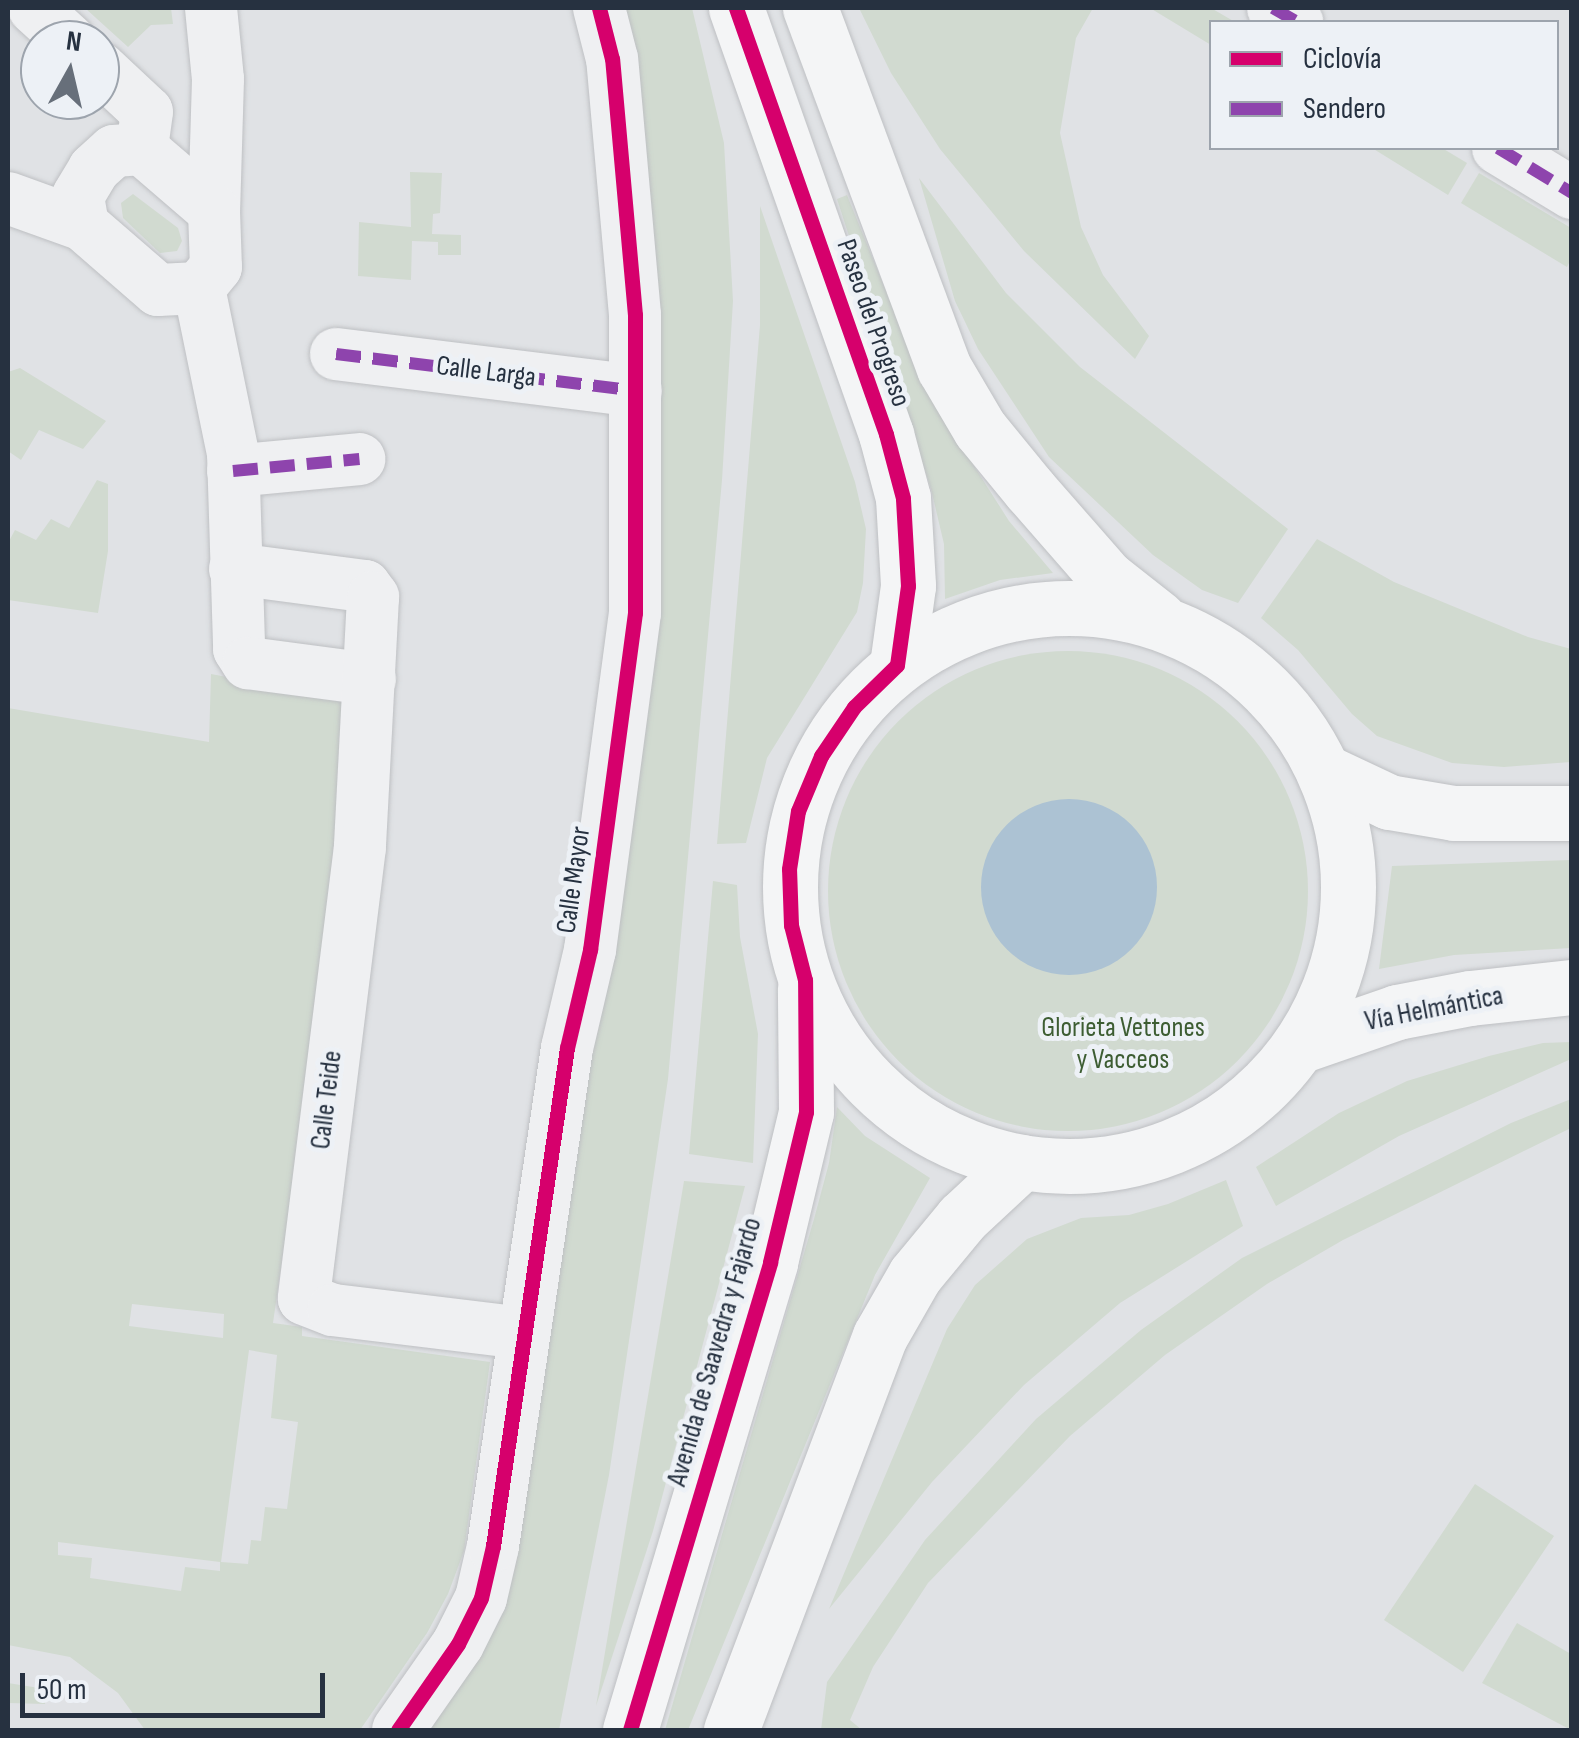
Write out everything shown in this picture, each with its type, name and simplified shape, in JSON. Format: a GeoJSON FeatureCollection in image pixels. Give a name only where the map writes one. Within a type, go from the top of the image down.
{"type":"FeatureCollection","features":[{"type":"Feature","properties":{"kind":"highway","name":"Paseo del Progreso"},"geometry":{"type":"LineString","coordinates":[[736,8],[879,416],[903,498],[908,586],[896,666]]}},
{"type":"Feature","properties":{"kind":"highway","name":"Paseo del Progreso"},"geometry":{"type":"LineString","coordinates":[[810,8],[944,368],[980,428],[1043,504],[1107,578],[1164,623]]}},
{"type":"Feature","properties":{"kind":"highway"},"geometry":{"type":"LineString","coordinates":[[1095,608],[1164,623],[1225,654],[1266,687],[1299,727],[1325,772],[1348,864],[1340,959],[1299,1046],[1224,1122],[1173,1150],[1120,1162],[1070,1167],[1022,1162],[952,1140],[889,1100],[839,1046],[805,980],[791,925],[789,869],[798,811],[821,756],[854,706],[896,666],[957,630],[1025,610],[1095,608]]}},
{"type":"Feature","properties":{"kind":"highway"},"geometry":{"type":"LineString","coordinates":[[1325,772],[1389,802],[1454,813],[1572,813]]}},
{"type":"Feature","properties":{"kind":"highway","name":"Avenida de Saavedra y Fajardo"},"geometry":{"type":"LineString","coordinates":[[630,1730],[765,1278],[806,1112],[805,980]]}},
{"type":"Feature","properties":{"kind":"highway","name":"Vía Helmántica"},"geometry":{"type":"LineString","coordinates":[[1299,1046],[1397,1012],[1470,998],[1572,987]]}},
{"type":"Feature","properties":{"kind":"highway"},"geometry":{"type":"LineString","coordinates":[[731,1730],[880,1336],[915,1275],[962,1218],[1022,1162]]}},
{"type":"Feature","properties":{"kind":"street"},"geometry":{"type":"LineString","coordinates":[[8,198],[83,225],[158,290],[200,288],[216,267],[218,79],[211,8]]}},
{"type":"Feature","properties":{"kind":"street","name":"Calle Mayor"},"geometry":{"type":"LineString","coordinates":[[398,1730],[458,1644],[481,1598],[493,1546],[567,1048],[590,950],[635,613],[636,390],[626,196],[612,59],[599,8]]}},
{"type":"Feature","properties":{"kind":"street"},"geometry":{"type":"LineString","coordinates":[[83,225],[78,196],[94,169],[166,114],[197,104],[218,79]]}},
{"type":"Feature","properties":{"kind":"street"},"geometry":{"type":"LineString","coordinates":[[120,96],[214,211]]}},
{"type":"Feature","properties":{"kind":"street"},"geometry":{"type":"LineString","coordinates":[[1501,150],[1572,193]]}},
{"type":"Feature","properties":{"kind":"street"},"geometry":{"type":"LineString","coordinates":[[200,288],[217,357],[233,471],[239,649],[248,663],[370,680]]}},
{"type":"Feature","properties":{"kind":"street","name":"Calle Larga"},"geometry":{"type":"LineString","coordinates":[[336,354],[636,390]]}},
{"type":"Feature","properties":{"kind":"street"},"geometry":{"type":"LineString","coordinates":[[233,471],[359,459]]}},
{"type":"Feature","properties":{"kind":"street","name":"Calle Teide"},"geometry":{"type":"LineString","coordinates":[[235,569],[365,586],[373,597],[360,847],[304,1299],[333,1310],[523,1333]]}},
{"type":"Feature","properties":{"kind":"street"},"geometry":{"type":"LineString","coordinates":[[712,1730],[751,1670]]}},
{"type":"Feature","properties":{"kind":"green space"},"geometry":{"type":"Polygon","coordinates":[[[85,8],[171,8],[173,24],[151,25],[128,47],[120,40],[120,20],[98,20],[85,8]]]}},
{"type":"Feature","properties":{"kind":"green space"},"geometry":{"type":"Polygon","coordinates":[[[625,8],[692,8],[724,143],[733,301],[722,480],[668,1079],[609,1475],[559,1730],[428,1730],[501,1599],[650,314],[633,34],[625,8]]]}},
{"type":"Feature","properties":{"kind":"green space"},"geometry":{"type":"Polygon","coordinates":[[[859,8],[1093,8],[1076,38],[1060,133],[1081,227],[1103,275],[1149,336],[1135,359],[1024,251],[940,149],[891,73],[859,8]]]}},
{"type":"Feature","properties":{"kind":"green space"},"geometry":{"type":"Polygon","coordinates":[[[1150,8],[1211,8],[1232,20],[1209,20],[1209,44],[1150,8]]]}},
{"type":"Feature","properties":{"kind":"green space"},"geometry":{"type":"Polygon","coordinates":[[[1375,150],[1445,150],[1467,163],[1448,195],[1375,150]]]}},
{"type":"Feature","properties":{"kind":"green space"},"geometry":{"type":"Polygon","coordinates":[[[410,172],[442,173],[440,213],[433,214],[432,234],[461,235],[461,255],[438,255],[438,242],[412,241],[411,280],[358,276],[359,222],[411,227],[410,172]]]}},
{"type":"Feature","properties":{"kind":"green space"},"geometry":{"type":"Polygon","coordinates":[[[1479,173],[1571,228],[1571,259],[1567,267],[1461,203],[1479,173]]]}},
{"type":"Feature","properties":{"kind":"green space"},"geometry":{"type":"Polygon","coordinates":[[[919,178],[1006,293],[1080,367],[1288,529],[1238,603],[1202,590],[1153,555],[1049,457],[978,349],[955,301],[919,178]]]}},
{"type":"Feature","properties":{"kind":"green space"},"geometry":{"type":"Polygon","coordinates":[[[133,194],[178,228],[182,241],[177,251],[160,253],[123,218],[121,203],[133,194]]]}},
{"type":"Feature","properties":{"kind":"green space"},"geometry":{"type":"Polygon","coordinates":[[[847,195],[927,392],[1009,521],[1053,573],[1000,580],[945,599],[944,544],[931,489],[837,199],[847,195]]]}},
{"type":"Feature","properties":{"kind":"green space"},"geometry":{"type":"Polygon","coordinates":[[[760,206],[855,482],[866,529],[863,583],[857,612],[767,758],[746,843],[717,844],[760,325],[760,206]]]}},
{"type":"Feature","properties":{"kind":"green space"},"geometry":{"type":"Polygon","coordinates":[[[20,368],[106,421],[83,449],[39,430],[21,460],[8,451],[8,372],[20,368]]]}},
{"type":"Feature","properties":{"kind":"green space"},"geometry":{"type":"Polygon","coordinates":[[[97,480],[108,484],[108,551],[98,613],[8,600],[8,543],[15,530],[36,540],[51,519],[69,528],[97,480]]]}},
{"type":"Feature","properties":{"kind":"green space"},"geometry":{"type":"Polygon","coordinates":[[[1317,539],[1394,582],[1528,637],[1571,649],[1571,762],[1504,767],[1452,763],[1377,736],[1352,714],[1298,650],[1261,618],[1317,539]]]}},
{"type":"Feature","properties":{"kind":"green space","name":"Glorieta Vettones y Vacceos"},"geometry":{"type":"Polygon","coordinates":[[[1068,651],[1115,655],[1160,669],[1202,691],[1238,721],[1268,757],[1290,799],[1304,844],[1308,891],[1304,938],[1290,983],[1268,1025],[1238,1061],[1202,1091],[1160,1113],[1115,1127],[1068,1131],[1021,1127],[976,1113],[934,1091],[898,1061],[868,1025],[846,983],[832,938],[828,891],[832,844],[846,799],[868,757],[898,721],[934,691],[976,669],[1021,655],[1068,651]]]}},
{"type":"Feature","properties":{"kind":"green space"},"geometry":{"type":"Polygon","coordinates":[[[211,674],[344,699],[344,827],[273,1323],[302,1327],[302,1336],[490,1362],[464,1551],[448,1594],[427,1633],[360,1730],[145,1730],[118,1693],[70,1657],[8,1645],[8,708],[209,742],[211,674]],[[132,1304],[129,1326],[223,1338],[224,1314],[132,1304]],[[249,1350],[221,1562],[248,1564],[251,1540],[261,1541],[265,1507],[287,1509],[298,1422],[271,1418],[277,1355],[249,1350]],[[58,1542],[58,1555],[92,1558],[90,1578],[181,1591],[185,1567],[220,1571],[220,1562],[58,1542]]]}},
{"type":"Feature","properties":{"kind":"green space"},"geometry":{"type":"Polygon","coordinates":[[[1571,860],[1571,948],[1454,955],[1379,969],[1392,866],[1571,860]]]}},
{"type":"Feature","properties":{"kind":"green space"},"geometry":{"type":"Polygon","coordinates":[[[713,881],[737,885],[740,937],[758,1034],[753,1163],[689,1154],[713,881]]]}},
{"type":"Feature","properties":{"kind":"green space"},"geometry":{"type":"Polygon","coordinates":[[[1571,1042],[1571,1059],[1399,1136],[1276,1206],[1256,1167],[1339,1113],[1407,1081],[1543,1043],[1571,1042]]]}},
{"type":"Feature","properties":{"kind":"green space"},"geometry":{"type":"Polygon","coordinates":[[[1571,1099],[1571,1128],[1343,1240],[1267,1284],[1165,1355],[1070,1436],[928,1583],[873,1667],[850,1720],[862,1730],[821,1730],[827,1682],[925,1540],[1036,1419],[1141,1330],[1242,1258],[1511,1123],[1571,1099]]]}},
{"type":"Feature","properties":{"kind":"green space"},"geometry":{"type":"Polygon","coordinates":[[[837,1107],[865,1136],[930,1178],[875,1275],[688,1730],[665,1730],[814,1219],[829,1163],[837,1107]]]}},
{"type":"Feature","properties":{"kind":"green space"},"geometry":{"type":"Polygon","coordinates":[[[1226,1180],[1243,1226],[1120,1303],[1024,1385],[932,1482],[829,1609],[947,1329],[975,1285],[1027,1239],[1081,1218],[1129,1215],[1168,1204],[1226,1180]]]}},
{"type":"Feature","properties":{"kind":"green space"},"geometry":{"type":"Polygon","coordinates":[[[684,1181],[745,1186],[653,1531],[596,1706],[684,1181]]]}},
{"type":"Feature","properties":{"kind":"green space"},"geometry":{"type":"Polygon","coordinates":[[[1475,1484],[1554,1536],[1463,1672],[1384,1620],[1475,1484]]]}},
{"type":"Feature","properties":{"kind":"green space"},"geometry":{"type":"Polygon","coordinates":[[[1517,1623],[1571,1654],[1571,1730],[1482,1683],[1517,1623]]]}},
{"type":"Feature","properties":{"kind":"green space"},"geometry":{"type":"Polygon","coordinates":[[[8,1683],[39,1688],[46,1694],[45,1704],[8,1703],[8,1683]]]}},
{"type":"Feature","properties":{"kind":"water"},"geometry":{"type":"Polygon","coordinates":[[[1069,799],[1103,805],[1132,824],[1151,853],[1157,887],[1151,921],[1132,950],[1103,969],[1069,975],[1035,969],[1006,950],[987,921],[981,887],[987,853],[1006,824],[1035,805],[1069,799]]]}},
{"type":"Feature","properties":{"kind":"marked path"},"geometry":{"type":"LineString","coordinates":[[1273,8],[1294,20]]}},
{"type":"Feature","properties":{"kind":"marked path"},"geometry":{"type":"LineString","coordinates":[[1501,150],[1572,193]]}},
{"type":"Feature","properties":{"kind":"marked path"},"geometry":{"type":"LineString","coordinates":[[336,354],[636,391]]}},
{"type":"Feature","properties":{"kind":"marked path"},"geometry":{"type":"LineString","coordinates":[[233,471],[359,459]]}},
{"type":"Feature","properties":{"kind":"cycle path"},"geometry":{"type":"LineString","coordinates":[[398,1730],[458,1644],[481,1598],[493,1546],[567,1048],[590,950],[635,613],[635,315],[612,59],[599,8]]}},
{"type":"Feature","properties":{"kind":"cycle path"},"geometry":{"type":"LineString","coordinates":[[630,1730],[770,1262],[806,1112],[805,980],[791,925],[789,869],[798,811],[821,756],[854,707],[897,665],[908,586],[903,498],[886,434],[736,8]]}}]}
